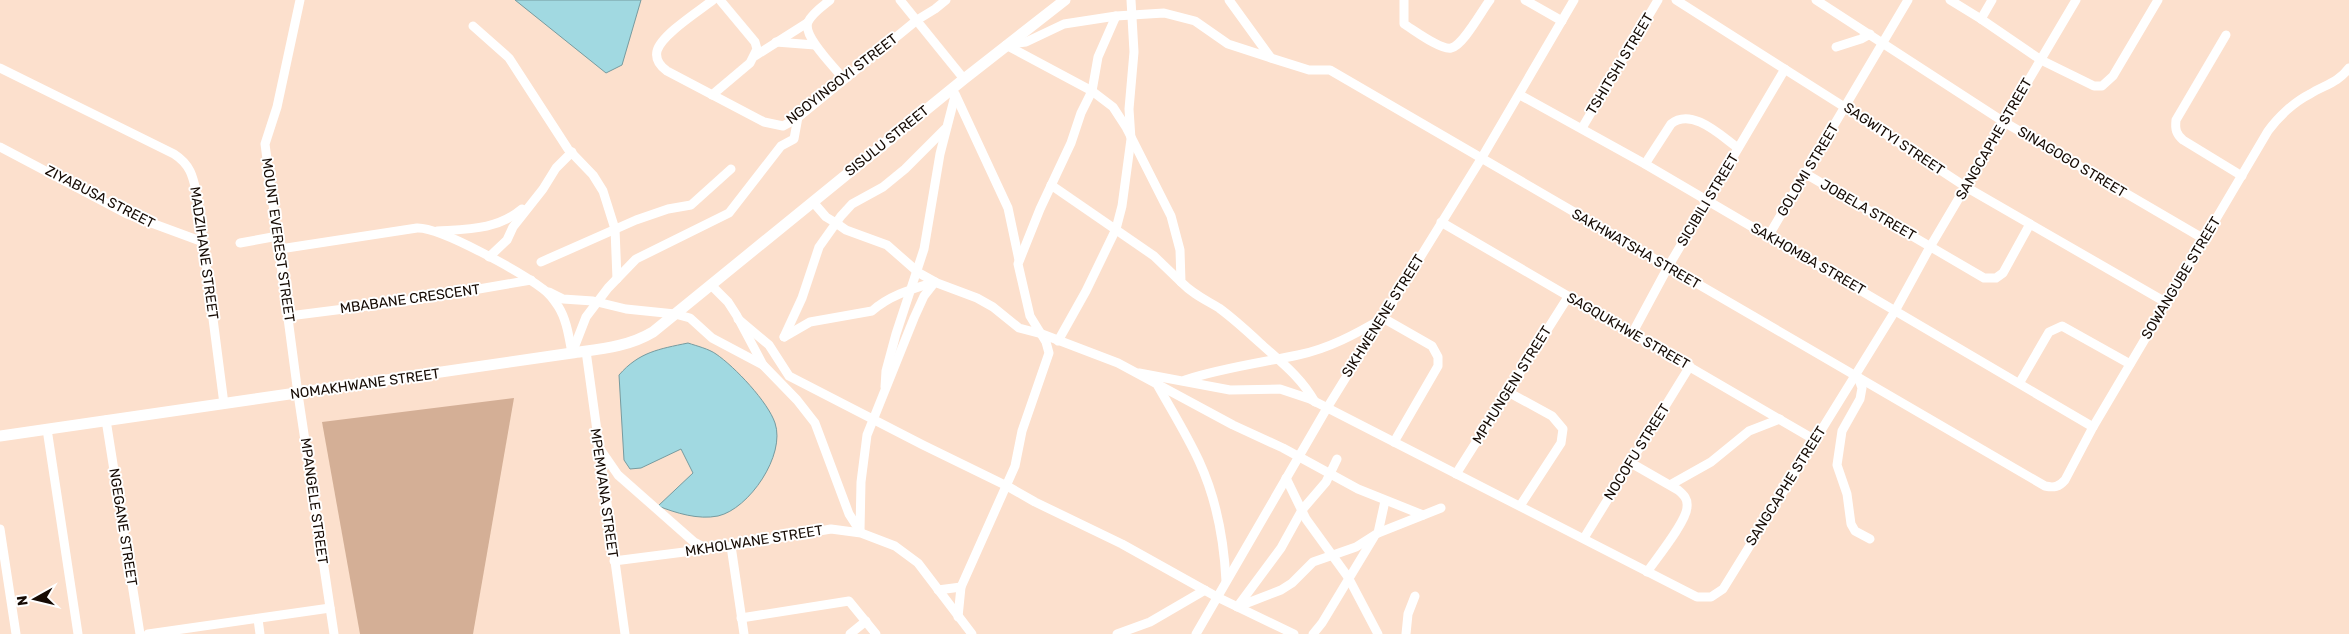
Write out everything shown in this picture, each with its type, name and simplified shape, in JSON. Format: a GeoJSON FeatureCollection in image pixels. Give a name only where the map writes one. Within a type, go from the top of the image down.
{"type":"FeatureCollection","features":[{"type":"Feature","properties":{"kind":"street","name":"MOUNT EVEREST STREET"},"geometry":{"type":"LineString","coordinates":[[298,394],[265,144],[277,107],[300,0]]}},
{"type":"Feature","properties":{"kind":"street","name":"NGOYINGOYI STREET"},"geometry":{"type":"LineString","coordinates":[[713,0],[660,44],[656,58],[667,71],[764,122],[783,126],[798,117],[917,20],[935,10],[946,0]]}},
{"type":"Feature","properties":{"kind":"street"},"geometry":{"type":"LineString","coordinates":[[720,0],[755,42],[757,49],[755,56]]}},
{"type":"Feature","properties":{"kind":"street"},"geometry":{"type":"LineString","coordinates":[[712,95],[755,56],[807,23],[830,0]]}},
{"type":"Feature","properties":{"kind":"street"},"geometry":{"type":"LineString","coordinates":[[886,388],[886,371],[924,248],[945,129],[960,81],[917,20],[900,0]]}},
{"type":"Feature","properties":{"kind":"street","name":"SISULU STREET"},"geometry":{"type":"LineString","coordinates":[[711,284],[960,81],[1065,0]]}},
{"type":"Feature","properties":{"kind":"street"},"geometry":{"type":"LineString","coordinates":[[1058,341],[1074,316],[1116,229],[1122,206],[1131,139],[1129,109],[1134,52],[1131,0]]}},
{"type":"Feature","properties":{"kind":"street"},"geometry":{"type":"LineString","coordinates":[[1229,0],[1271,58]]}},
{"type":"Feature","properties":{"kind":"street"},"geometry":{"type":"LineString","coordinates":[[1404,0],[1404,24],[1440,46],[1451,48],[1459,44],[1490,0]]}},
{"type":"Feature","properties":{"kind":"street"},"geometry":{"type":"LineString","coordinates":[[1525,0],[1562,21]]}},
{"type":"Feature","properties":{"kind":"street","name":"SIKHWENENE STREET"},"geometry":{"type":"LineString","coordinates":[[1196,634],[1327,408],[1481,160],[1574,0]]}},
{"type":"Feature","properties":{"kind":"street","name":"TSHITSHI STREET"},"geometry":{"type":"LineString","coordinates":[[1582,128],[1658,0]]}},
{"type":"Feature","properties":{"kind":"street","name":"SAGWITYI STREET"},"geometry":{"type":"LineString","coordinates":[[1676,0],[1966,187],[2167,304]]}},
{"type":"Feature","properties":{"kind":"street","name":"SINAGOGO STREET"},"geometry":{"type":"LineString","coordinates":[[1816,0],[2004,122],[2204,239]]}},
{"type":"Feature","properties":{"kind":"street","name":"GOLOMI STREET"},"geometry":{"type":"LineString","coordinates":[[1768,235],[1846,108],[1908,0]]}},
{"type":"Feature","properties":{"kind":"street"},"geometry":{"type":"LineString","coordinates":[[1950,0],[2041,60],[2094,86],[2102,86],[2113,76],[2158,0]]}},
{"type":"Feature","properties":{"kind":"street"},"geometry":{"type":"LineString","coordinates":[[1981,19],[1992,0]]}},
{"type":"Feature","properties":{"kind":"street","name":"SANGCAPHE STREET"},"geometry":{"type":"LineString","coordinates":[[1138,373],[1178,382],[1230,390],[1280,389],[1315,402],[1697,597],[1704,598],[1716,595],[1722,589],[1856,376],[2076,0]]}},
{"type":"Feature","properties":{"kind":"street","name":"SAKHWATSHA STREET"},"geometry":{"type":"LineString","coordinates":[[1006,45],[1026,42],[1064,24],[1116,16],[1164,14],[1195,21],[1228,44],[1309,70],[1330,70],[1481,160],[2046,486],[2052,488],[2059,486]]}},
{"type":"Feature","properties":{"kind":"street"},"geometry":{"type":"LineString","coordinates":[[1019,261],[1051,185],[1072,143],[1081,113],[1092,91],[1098,57],[1116,16]]}},
{"type":"Feature","properties":{"kind":"street"},"geometry":{"type":"LineString","coordinates":[[807,23],[810,37],[815,45],[844,79]]}},
{"type":"Feature","properties":{"kind":"street"},"geometry":{"type":"LineString","coordinates":[[473,26],[509,58],[572,152],[593,174],[604,191],[615,229],[617,279]]}},
{"type":"Feature","properties":{"kind":"street"},"geometry":{"type":"LineString","coordinates":[[1836,47],[1870,34]]}},
{"type":"Feature","properties":{"kind":"street"},"geometry":{"type":"LineString","coordinates":[[2226,36],[2176,120],[2175,128],[2182,140],[2242,176]]}},
{"type":"Feature","properties":{"kind":"street"},"geometry":{"type":"LineString","coordinates":[[776,42],[815,45]]}},
{"type":"Feature","properties":{"kind":"street"},"geometry":{"type":"LineString","coordinates":[[1006,45],[1092,91],[1113,107],[1162,194],[1176,229],[1181,282]]}},
{"type":"Feature","properties":{"kind":"street","name":"MADZIHANE STREET"},"geometry":{"type":"LineString","coordinates":[[0,68],[182,158],[191,170],[195,183],[224,404]]}},
{"type":"Feature","properties":{"kind":"street","name":"SOWANGUBE STREET"},"geometry":{"type":"LineString","coordinates":[[2059,486],[2274,123],[2304,97],[2323,89],[2341,78],[2349,68]]}},
{"type":"Feature","properties":{"kind":"street","name":"SICIBILI STREET"},"geometry":{"type":"LineString","coordinates":[[1633,332],[1668,267],[1785,69]]}},
{"type":"Feature","properties":{"kind":"street","name":"SAKHOMBA STREET"},"geometry":{"type":"LineString","coordinates":[[1520,95],[1582,128],[1768,235],[1895,311],[2020,382],[2093,427]]}},
{"type":"Feature","properties":{"kind":"street"},"geometry":{"type":"LineString","coordinates":[[955,96],[1008,208],[1019,261],[1023,292],[1030,316],[1042,334],[1049,353],[1026,416],[1015,466],[986,529],[974,562],[961,587],[958,616]]}},
{"type":"Feature","properties":{"kind":"street"},"geometry":{"type":"LineString","coordinates":[[572,354],[586,318],[617,279],[636,259],[729,213],[781,146],[794,139],[798,117]]}},
{"type":"Feature","properties":{"kind":"street"},"geometry":{"type":"LineString","coordinates":[[1645,164],[1671,124],[1677,119],[1685,117],[1698,121],[1738,148]]}},
{"type":"Feature","properties":{"kind":"street"},"geometry":{"type":"LineString","coordinates":[[935,282],[910,290],[879,305],[872,311],[810,322],[784,337],[802,298],[819,247],[836,224],[852,204],[883,187],[905,169],[945,129]]}},
{"type":"Feature","properties":{"kind":"street","name":"ZIYABUSA STREET"},"geometry":{"type":"LineString","coordinates":[[0,147],[127,214],[203,242]]}},
{"type":"Feature","properties":{"kind":"street"},"geometry":{"type":"LineString","coordinates":[[489,258],[507,240],[513,227],[556,168],[572,152]]}},
{"type":"Feature","properties":{"kind":"street"},"geometry":{"type":"LineString","coordinates":[[541,262],[615,229],[668,210],[691,205],[731,169]]}},
{"type":"Feature","properties":{"kind":"street","name":"JOBELA STREET"},"geometry":{"type":"LineString","coordinates":[[1806,174],[1984,278],[1996,278],[2008,265],[2030,224]]}},
{"type":"Feature","properties":{"kind":"street"},"geometry":{"type":"LineString","coordinates":[[1051,185],[1154,256],[1196,296],[1218,308],[1239,323],[1277,357],[1308,389],[1315,402]]}},
{"type":"Feature","properties":{"kind":"street"},"geometry":{"type":"LineString","coordinates":[[435,231],[485,228],[515,215],[533,202]]}},
{"type":"Feature","properties":{"kind":"street"},"geometry":{"type":"LineString","coordinates":[[813,202],[826,218],[846,230],[887,244],[917,271],[935,282],[977,298],[1019,328],[1042,334],[1118,363],[1234,425],[1299,456],[1330,474],[1385,501],[1423,515]]}},
{"type":"Feature","properties":{"kind":"street","name":"SAGQUKHWE STREET"},"geometry":{"type":"LineString","coordinates":[[1441,222],[1568,297],[1633,332],[1815,440]]}},
{"type":"Feature","properties":{"kind":"street"},"geometry":{"type":"LineString","coordinates":[[280,248],[424,228],[435,231],[489,258],[563,299],[599,302],[626,309],[675,314],[690,318],[712,338],[763,366],[797,400],[815,423],[849,514],[860,532]]}},
{"type":"Feature","properties":{"kind":"street"},"geometry":{"type":"LineString","coordinates":[[240,244],[278,236]]}},
{"type":"Feature","properties":{"kind":"street","name":"MBABANE CRESCENT"},"geometry":{"type":"LineString","coordinates":[[289,316],[415,300],[531,280]]}},
{"type":"Feature","properties":{"kind":"street"},"geometry":{"type":"LineString","coordinates":[[860,532],[863,455],[873,419],[924,296],[935,282]]}},
{"type":"Feature","properties":{"kind":"street"},"geometry":{"type":"LineString","coordinates":[[711,284],[728,302],[763,366]]}},
{"type":"Feature","properties":{"kind":"street","name":"NOMAKHWANE STREET"},"geometry":{"type":"LineString","coordinates":[[0,436],[572,354],[623,345],[642,338],[711,284]]}},
{"type":"Feature","properties":{"kind":"street"},"geometry":{"type":"LineString","coordinates":[[545,290],[558,307],[566,324],[572,354]]}},
{"type":"Feature","properties":{"kind":"street","name":"MPHUNGENI STREET"},"geometry":{"type":"LineString","coordinates":[[1456,474],[1568,297]]}},
{"type":"Feature","properties":{"kind":"street"},"geometry":{"type":"LineString","coordinates":[[1178,382],[1277,357],[1298,355],[1331,345],[1383,318],[1432,346],[1438,357],[1438,366],[1394,442]]}},
{"type":"Feature","properties":{"kind":"street"},"geometry":{"type":"LineString","coordinates":[[738,319],[769,345],[789,376],[1035,502],[1122,544],[1217,597],[1294,634]]}},
{"type":"Feature","properties":{"kind":"street"},"geometry":{"type":"LineString","coordinates":[[2020,382],[2049,332],[2062,326],[2130,364]]}},
{"type":"Feature","properties":{"kind":"street","name":"MPEMVANA STREET"},"geometry":{"type":"LineString","coordinates":[[586,351],[625,634]]}},
{"type":"Feature","properties":{"kind":"street","name":"NOCOFU STREET"},"geometry":{"type":"LineString","coordinates":[[1584,538],[1690,366]]}},
{"type":"Feature","properties":{"kind":"street"},"geometry":{"type":"LineString","coordinates":[[1856,376],[1862,388],[1860,399],[1842,430],[1837,465],[1847,494],[1851,524],[1855,531],[1870,539]]}},
{"type":"Feature","properties":{"kind":"street"},"geometry":{"type":"LineString","coordinates":[[1158,385],[1206,476],[1218,521],[1226,581]]}},
{"type":"Feature","properties":{"kind":"street"},"geometry":{"type":"LineString","coordinates":[[1508,392],[1552,416],[1563,429],[1561,442],[1520,506]]}},
{"type":"Feature","properties":{"kind":"street","name":"MPANGELE STREET"},"geometry":{"type":"LineString","coordinates":[[298,394],[334,634]]}},
{"type":"Feature","properties":{"kind":"street"},"geometry":{"type":"LineString","coordinates":[[1670,485],[1711,462],[1748,431],[1780,419]]}},
{"type":"Feature","properties":{"kind":"street","name":"NGEGANE STREET"},"geometry":{"type":"LineString","coordinates":[[106,420],[140,634]]}},
{"type":"Feature","properties":{"kind":"street"},"geometry":{"type":"LineString","coordinates":[[47,429],[78,634]]}},
{"type":"Feature","properties":{"kind":"street"},"geometry":{"type":"LineString","coordinates":[[598,446],[618,475],[694,542],[708,549]]}},
{"type":"Feature","properties":{"kind":"street"},"geometry":{"type":"LineString","coordinates":[[1238,607],[1282,548],[1302,510],[1330,474],[1337,459]]}},
{"type":"Feature","properties":{"kind":"street"},"geometry":{"type":"LineString","coordinates":[[1631,462],[1684,495],[1687,509],[1685,516],[1647,572]]}},
{"type":"Feature","properties":{"kind":"street"},"geometry":{"type":"LineString","coordinates":[[1286,478],[1306,519],[1349,578],[1378,634]]}},
{"type":"Feature","properties":{"kind":"street"},"geometry":{"type":"LineString","coordinates":[[1313,634],[1322,623],[1377,534],[1385,501]]}},
{"type":"Feature","properties":{"kind":"street"},"geometry":{"type":"LineString","coordinates":[[1238,607],[1281,590],[1292,583],[1313,562],[1356,547],[1377,534],[1440,508]]}},
{"type":"Feature","properties":{"kind":"street"},"geometry":{"type":"LineString","coordinates":[[0,529],[16,634]]}},
{"type":"Feature","properties":{"kind":"street","name":"MKHOLWANE STREET"},"geometry":{"type":"LineString","coordinates":[[614,561],[731,546],[831,530],[860,532],[895,546],[918,563],[972,634]]}},
{"type":"Feature","properties":{"kind":"street"},"geometry":{"type":"LineString","coordinates":[[731,546],[744,634]]}},
{"type":"Feature","properties":{"kind":"street"},"geometry":{"type":"LineString","coordinates":[[938,590],[961,587]]}},
{"type":"Feature","properties":{"kind":"street"},"geometry":{"type":"LineString","coordinates":[[1117,634],[1150,622],[1205,590]]}},
{"type":"Feature","properties":{"kind":"street"},"geometry":{"type":"LineString","coordinates":[[1406,634],[1408,614],[1415,596]]}},
{"type":"Feature","properties":{"kind":"street"},"geometry":{"type":"LineString","coordinates":[[742,618],[849,601],[876,634]]}},
{"type":"Feature","properties":{"kind":"street"},"geometry":{"type":"LineString","coordinates":[[148,634],[187,631],[330,608]]}},
{"type":"Feature","properties":{"kind":"street"},"geometry":{"type":"LineString","coordinates":[[258,620],[260,634]]}},
{"type":"Feature","properties":{"kind":"street"},"geometry":{"type":"LineString","coordinates":[[850,634],[866,621]]}},
{"type":"Feature","properties":{"kind":"shaded area"},"geometry":{"type":"Polygon","coordinates":[[[514,398],[473,634],[360,634],[322,422],[514,398]]]}},
{"type":"Feature","properties":{"kind":"water"},"geometry":{"type":"Polygon","coordinates":[[[515,0],[641,0],[622,65],[606,73],[515,0]]]}},
{"type":"Feature","properties":{"kind":"water"},"geometry":{"type":"Polygon","coordinates":[[[688,343],[713,352],[732,367],[766,405],[775,423],[777,436],[775,450],[770,465],[762,479],[742,503],[718,516],[695,516],[658,506],[693,473],[681,449],[641,468],[630,469],[624,460],[619,375],[642,356],[688,343]]]}}]}
